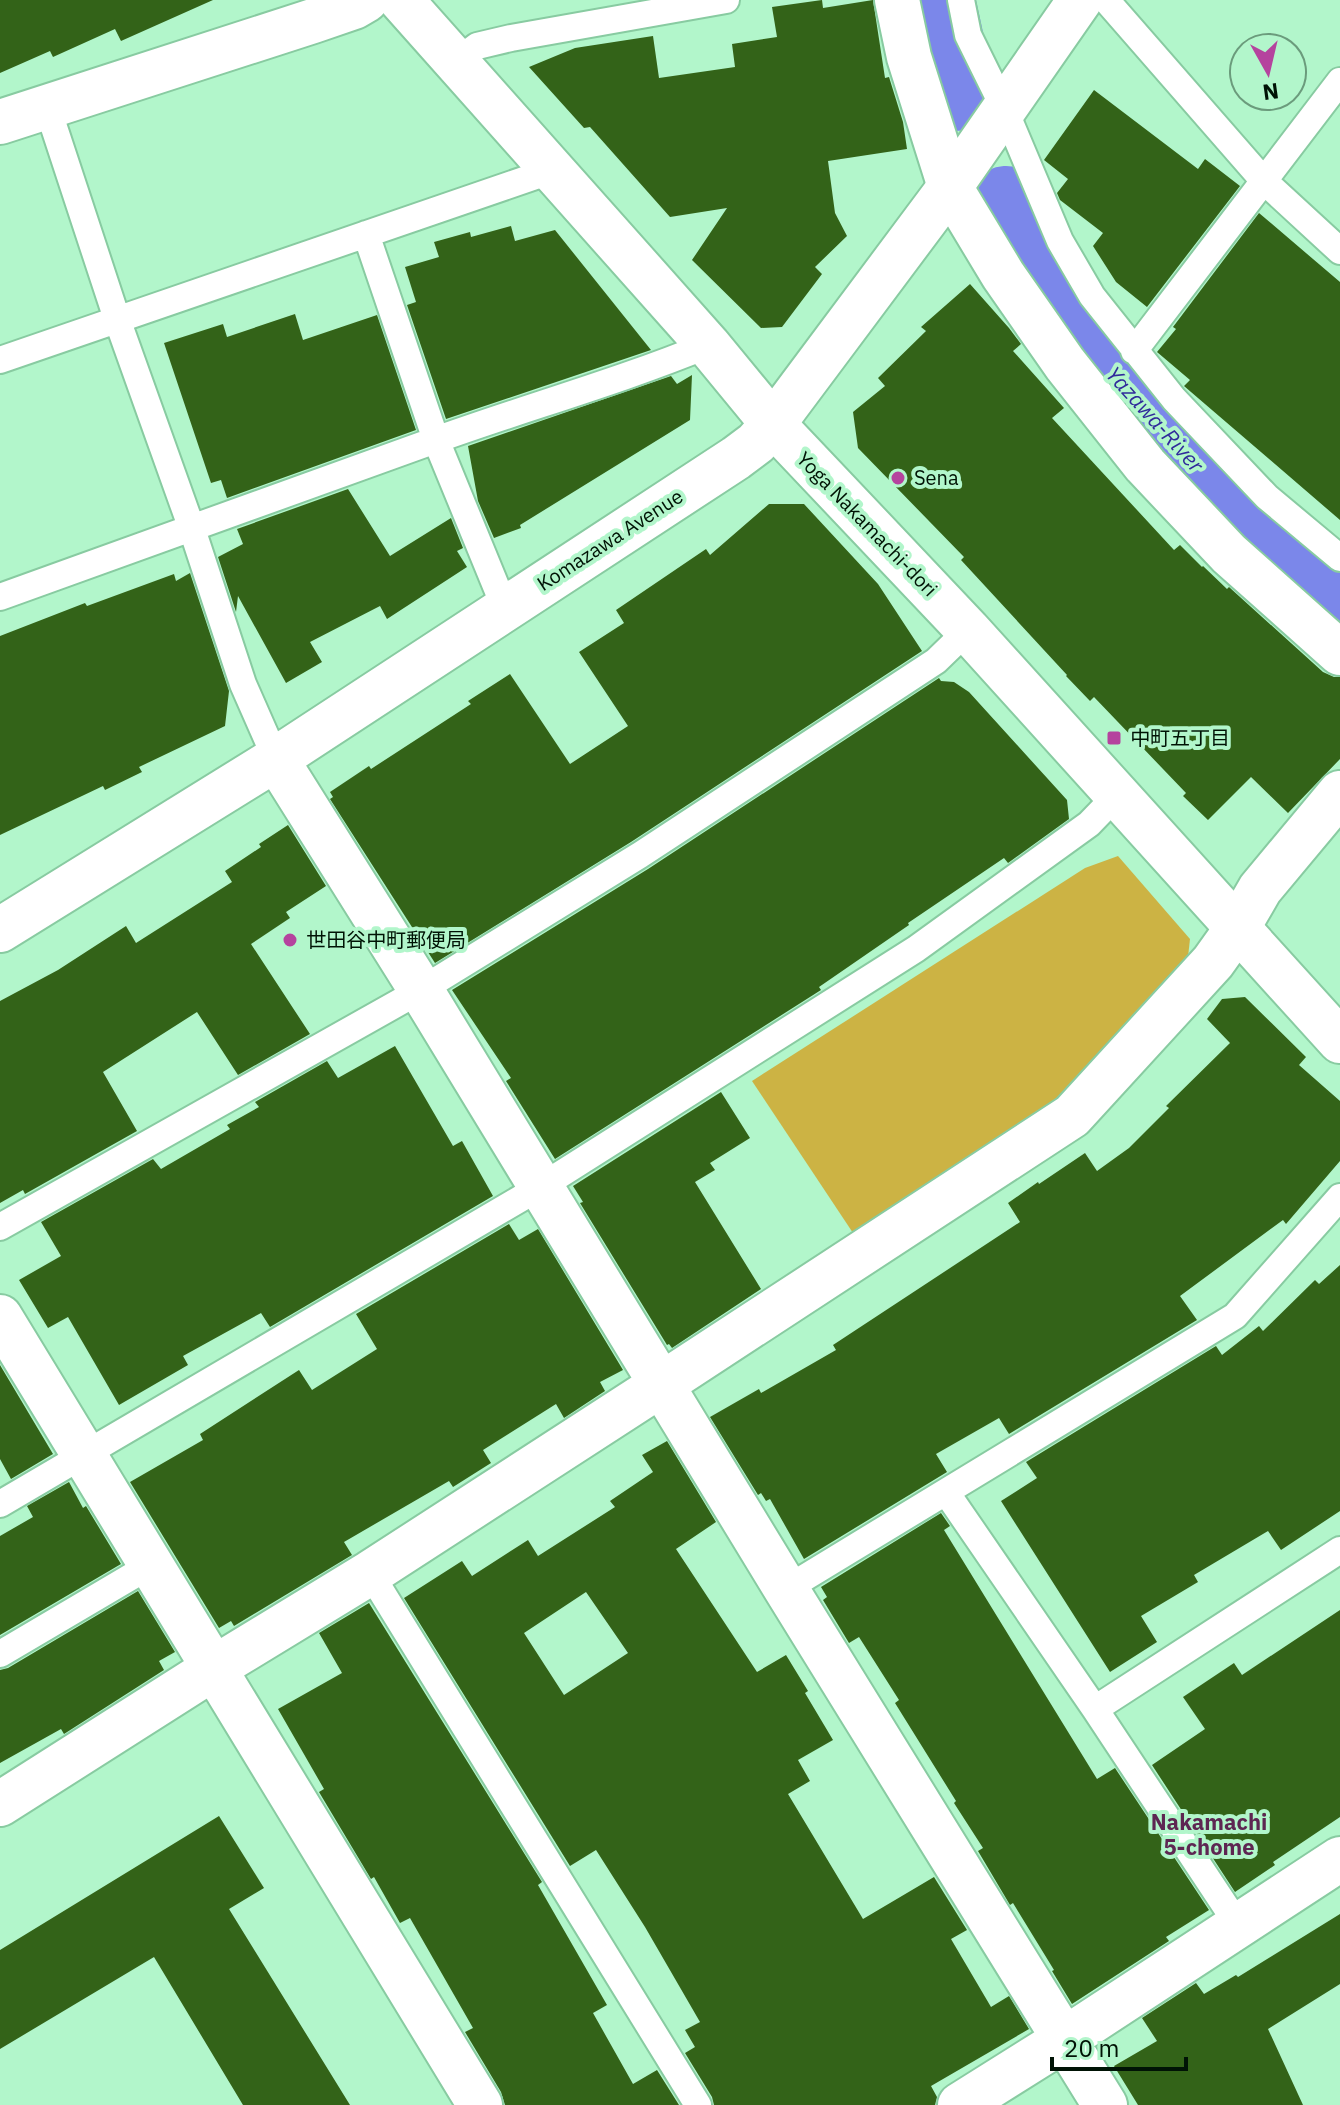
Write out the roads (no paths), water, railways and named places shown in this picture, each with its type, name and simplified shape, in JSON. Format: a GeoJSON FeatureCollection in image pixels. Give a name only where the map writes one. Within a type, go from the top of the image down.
{"type":"FeatureCollection","features":[{"type":"Feature","properties":{"kind":"street"},"geometry":{"type":"LineString","coordinates":[[0,122],[313,21],[366,0]]}},
{"type":"Feature","properties":{"kind":"street","name":"Yoga Nakamachi-dori"},"geometry":{"type":"LineString","coordinates":[[401,0],[708,345],[773,424],[968,630],[1340,1041]]}},
{"type":"Feature","properties":{"kind":"street"},"geometry":{"type":"LineString","coordinates":[[897,0],[909,57],[950,187],[1003,275],[1056,352],[1145,465],[1229,554],[1340,653]]}},
{"type":"Feature","properties":{"kind":"street","name":"Komazawa Avenue"},"geometry":{"type":"LineString","coordinates":[[0,930],[276,759],[756,443],[950,187],[1080,0]]}},
{"type":"Feature","properties":{"kind":"street"},"geometry":{"type":"LineString","coordinates":[[276,759],[542,1186],[786,1589],[1105,2105]]}},
{"type":"Feature","properties":{"kind":"street"},"geometry":{"type":"LineString","coordinates":[[0,1804],[370,1573],[1072,1116],[1213,962],[1260,889],[1340,793]]}},
{"type":"Feature","properties":{"kind":"street"},"geometry":{"type":"LineString","coordinates":[[7,1344],[84,1456],[480,2105]]}},
{"type":"Feature","properties":{"kind":"street"},"geometry":{"type":"LineString","coordinates":[[960,2105],[1340,1859]]}},
{"type":"Feature","properties":{"kind":"lane"},"geometry":{"type":"LineString","coordinates":[[456,62],[477,46],[726,0]]}},
{"type":"Feature","properties":{"kind":"lane"},"geometry":{"type":"LineString","coordinates":[[961,0],[968,35],[1004,108],[1060,241],[1092,296],[1174,399],[1267,497],[1340,558]]}},
{"type":"Feature","properties":{"kind":"lane"},"geometry":{"type":"LineString","coordinates":[[1106,0],[1263,180],[1340,251]]}},
{"type":"Feature","properties":{"kind":"lane"},"geometry":{"type":"LineString","coordinates":[[1134,351],[1340,81]]}},
{"type":"Feature","properties":{"kind":"lane"},"geometry":{"type":"LineString","coordinates":[[47,106],[243,684],[276,759]]}},
{"type":"Feature","properties":{"kind":"lane"},"geometry":{"type":"LineString","coordinates":[[0,360],[553,170]]}},
{"type":"Feature","properties":{"kind":"lane"},"geometry":{"type":"LineString","coordinates":[[366,234],[436,440],[505,608]]}},
{"type":"Feature","properties":{"kind":"lane"},"geometry":{"type":"LineString","coordinates":[[0,597],[436,440],[666,363],[708,345]]}},
{"type":"Feature","properties":{"kind":"lane"},"geometry":{"type":"LineString","coordinates":[[0,1227],[421,990],[640,855],[936,661],[968,630]]}},
{"type":"Feature","properties":{"kind":"lane"},"geometry":{"type":"LineString","coordinates":[[0,1504],[542,1186],[916,949],[1089,824],[1117,795]]}},
{"type":"Feature","properties":{"kind":"lane"},"geometry":{"type":"LineString","coordinates":[[786,1589],[1235,1316],[1340,1197]]}},
{"type":"Feature","properties":{"kind":"lane"},"geometry":{"type":"LineString","coordinates":[[946,1492],[1238,1925]]}},
{"type":"Feature","properties":{"kind":"lane"},"geometry":{"type":"LineString","coordinates":[[1095,1709],[1340,1550]]}},
{"type":"Feature","properties":{"kind":"lane"},"geometry":{"type":"LineString","coordinates":[[0,1654],[151,1565]]}},
{"type":"Feature","properties":{"kind":"lane"},"geometry":{"type":"LineString","coordinates":[[370,1573],[698,2105]]}},
{"type":"Feature","properties":{"kind":"waterway","name":"Yazawa-River"},"geometry":{"type":"LineString","coordinates":[[935,0],[955,91]]}},
{"type":"Feature","properties":{"kind":"waterway","name":"Yazawa-River"},"geometry":{"type":"LineString","coordinates":[[1006,206],[1021,237],[1092,349],[1173,443],[1340,602]]}},
{"type":"Feature","properties":{"kind":"place","name":"Sena"},"geometry":{"type":"Point","coordinates":[898,478]}},
{"type":"Feature","properties":{"kind":"place","name":"中町五丁目"},"geometry":{"type":"Point","coordinates":[1114,738]}},
{"type":"Feature","properties":{"kind":"place","name":"世田谷中町郵便局"},"geometry":{"type":"Point","coordinates":[290,940]}},
{"type":"Feature","properties":{"kind":"district","name":"Nakamachi 5-chome"},"geometry":{"type":"Point","coordinates":[1209,1834]}}]}
